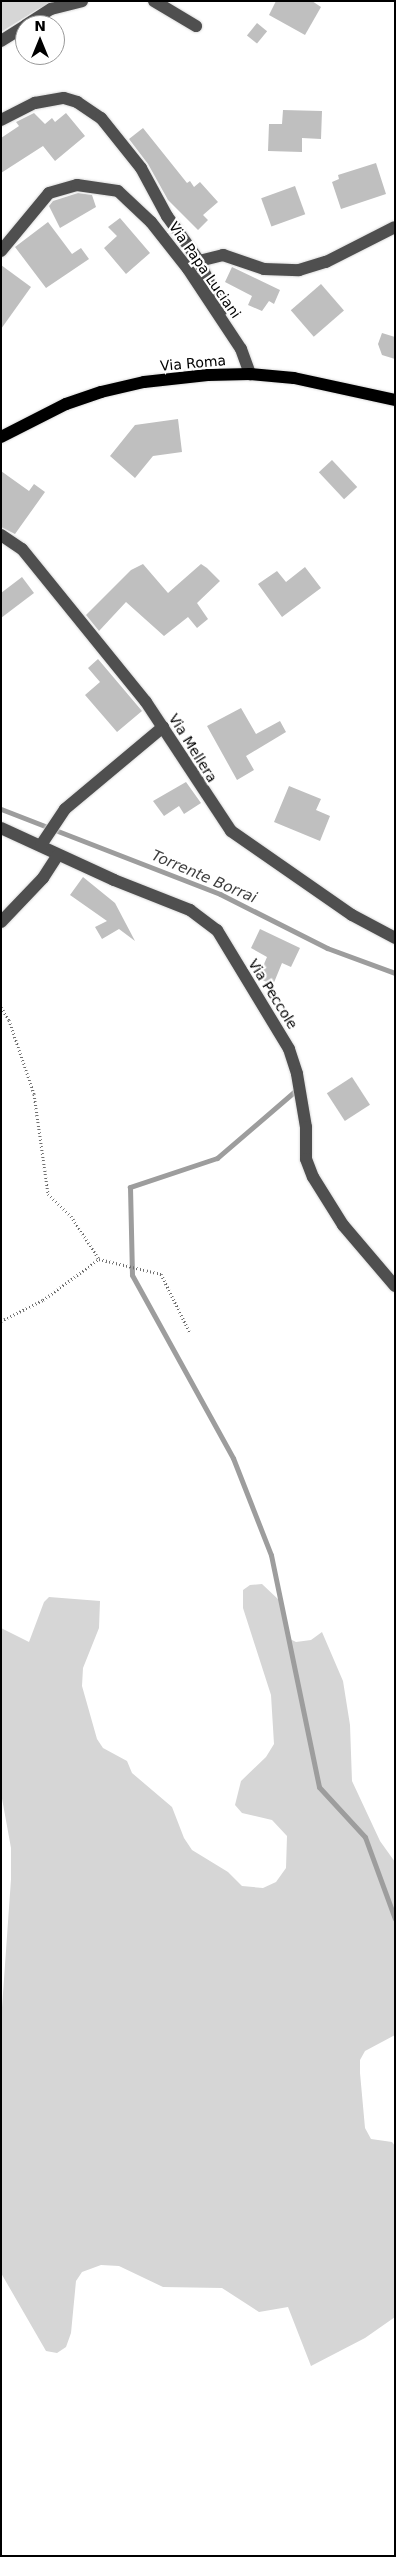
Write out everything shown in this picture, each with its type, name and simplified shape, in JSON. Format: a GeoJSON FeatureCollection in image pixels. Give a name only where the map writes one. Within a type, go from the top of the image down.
{"type":"FeatureCollection","features":[{"type":"Feature","properties":{"kind":"main road","name":"Via Roma"},"geometry":{"type":"LineString","coordinates":[[1,436],[66,404],[101,392],[154,381],[250,374],[294,378],[395,400]]}},
{"type":"Feature","properties":{"kind":"street"},"geometry":{"type":"LineString","coordinates":[[42,15],[51,9],[82,1]]}},
{"type":"Feature","properties":{"kind":"street"},"geometry":{"type":"LineString","coordinates":[[154,1],[196,26]]}},
{"type":"Feature","properties":{"kind":"street"},"geometry":{"type":"LineString","coordinates":[[1,42],[15,32]]}},
{"type":"Feature","properties":{"kind":"street"},"geometry":{"type":"LineString","coordinates":[[1,120],[35,103],[52,99],[64,98],[89,109],[136,160],[167,216],[199,261],[222,308],[222,320]]}},
{"type":"Feature","properties":{"kind":"street","name":"Via Papa Luciani"},"geometry":{"type":"LineString","coordinates":[[1,251],[49,193],[77,185],[118,191],[151,222],[222,320],[241,349],[250,374]]}},
{"type":"Feature","properties":{"kind":"street"},"geometry":{"type":"LineString","coordinates":[[199,261],[223,255],[264,270],[292,271],[326,262],[394,230]]}},
{"type":"Feature","properties":{"kind":"street","name":"Via Mellera"},"geometry":{"type":"LineString","coordinates":[[1,535],[22,548],[163,727],[217,814],[231,831],[352,915],[395,938]]}},
{"type":"Feature","properties":{"kind":"street"},"geometry":{"type":"LineString","coordinates":[[41,845],[65,810],[163,727]]}},
{"type":"Feature","properties":{"kind":"street","name":"Via Peccole"},"geometry":{"type":"LineString","coordinates":[[1,828],[41,845],[58,855],[190,910],[217,930],[289,1049],[297,1074],[306,1127],[306,1159],[312,1178],[343,1225],[395,1286]]}},
{"type":"Feature","properties":{"kind":"street"},"geometry":{"type":"LineString","coordinates":[[1,922],[43,878],[58,855]]}},
{"type":"Feature","properties":{"kind":"path"},"geometry":{"type":"LineString","coordinates":[[1,1007],[9,1020],[34,1094],[48,1194],[71,1216],[99,1259],[161,1274],[190,1333]]}},
{"type":"Feature","properties":{"kind":"path"},"geometry":{"type":"LineString","coordinates":[[1,1321],[43,1300],[99,1259]]}},
{"type":"Feature","properties":{"kind":"shaded area"},"geometry":{"type":"Polygon","coordinates":[[[1,1],[58,1],[28,15],[15,15],[15,23],[1,32],[1,1]]]}},
{"type":"Feature","properties":{"kind":"shaded area"},"geometry":{"type":"Polygon","coordinates":[[[262,1584],[280,1601],[290,1639],[296,1642],[311,1640],[322,1632],[343,1681],[350,1725],[352,1781],[380,1841],[395,1862],[395,2035],[365,2051],[360,2060],[360,2073],[365,2128],[371,2139],[392,2142],[395,2146],[395,2317],[365,2338],[311,2366],[288,2307],[259,2312],[222,2288],[163,2287],[119,2266],[101,2265],[82,2272],[76,2281],[71,2333],[66,2347],[57,2353],[46,2351],[1,2273],[1,2022],[11,1879],[11,1848],[1,1793],[1,1628],[29,1642],[44,1602],[49,1597],[100,1601],[99,1628],[83,1668],[82,1686],[97,1739],[103,1748],[127,1761],[132,1773],[172,1807],[184,1838],[192,1850],[228,1872],[242,1886],[263,1888],[276,1882],[286,1868],[287,1836],[272,1820],[242,1813],[235,1805],[241,1781],[266,1757],[274,1744],[271,1695],[243,1608],[243,1590],[250,1585],[262,1584]]]}},
{"type":"Feature","properties":{"kind":"building"},"geometry":{"type":"Polygon","coordinates":[[[276,1],[312,1],[321,7],[305,35],[269,15],[276,1]]]}},
{"type":"Feature","properties":{"kind":"building"},"geometry":{"type":"Polygon","coordinates":[[[257,23],[267,31],[257,44],[247,35],[257,23]]]}},
{"type":"Feature","properties":{"kind":"building"},"geometry":{"type":"Polygon","coordinates":[[[283,110],[322,111],[321,139],[302,138],[302,152],[268,151],[269,124],[282,124],[283,110]]]}},
{"type":"Feature","properties":{"kind":"building"},"geometry":{"type":"Polygon","coordinates":[[[34,113],[45,124],[52,118],[55,122],[66,113],[85,136],[55,161],[43,146],[1,173],[1,138],[19,126],[16,122],[34,113]]]}},
{"type":"Feature","properties":{"kind":"building"},"geometry":{"type":"Polygon","coordinates":[[[143,128],[187,183],[190,181],[194,187],[200,182],[218,202],[203,215],[208,220],[198,230],[168,200],[148,164],[129,139],[143,128]]]}},
{"type":"Feature","properties":{"kind":"building"},"geometry":{"type":"Polygon","coordinates":[[[376,163],[386,194],[341,209],[332,182],[339,179],[338,175],[376,163]]]}},
{"type":"Feature","properties":{"kind":"building"},"geometry":{"type":"Polygon","coordinates":[[[295,186],[305,214],[271,227],[261,198],[295,186]]]}},
{"type":"Feature","properties":{"kind":"building"},"geometry":{"type":"Polygon","coordinates":[[[78,193],[92,195],[96,207],[60,228],[49,206],[53,201],[78,193]]]}},
{"type":"Feature","properties":{"kind":"building"},"geometry":{"type":"Polygon","coordinates":[[[120,218],[150,253],[126,274],[104,248],[117,236],[108,227],[120,218]]]}},
{"type":"Feature","properties":{"kind":"building"},"geometry":{"type":"Polygon","coordinates":[[[48,222],[72,254],[81,248],[89,259],[46,288],[15,247],[48,222]]]}},
{"type":"Feature","properties":{"kind":"building"},"geometry":{"type":"Polygon","coordinates":[[[1,265],[31,287],[1,329],[1,265]]]}},
{"type":"Feature","properties":{"kind":"building"},"geometry":{"type":"Polygon","coordinates":[[[232,267],[280,290],[274,304],[269,301],[262,311],[248,305],[252,296],[225,282],[232,267]]]}},
{"type":"Feature","properties":{"kind":"building"},"geometry":{"type":"Polygon","coordinates":[[[321,284],[344,310],[314,337],[291,310],[321,284]]]}},
{"type":"Feature","properties":{"kind":"building"},"geometry":{"type":"Polygon","coordinates":[[[382,333],[395,337],[395,359],[382,355],[378,344],[382,333]]]}},
{"type":"Feature","properties":{"kind":"building"},"geometry":{"type":"Polygon","coordinates":[[[178,419],[182,452],[153,456],[135,478],[110,456],[135,425],[178,419]]]}},
{"type":"Feature","properties":{"kind":"building"},"geometry":{"type":"Polygon","coordinates":[[[332,460],[357,487],[344,499],[319,472],[332,460]]]}},
{"type":"Feature","properties":{"kind":"building"},"geometry":{"type":"Polygon","coordinates":[[[1,471],[29,491],[34,484],[45,492],[15,534],[1,527],[1,471]]]}},
{"type":"Feature","properties":{"kind":"building"},"geometry":{"type":"Polygon","coordinates":[[[143,564],[168,593],[201,564],[207,568],[220,581],[197,603],[208,619],[197,628],[188,617],[164,636],[126,602],[99,631],[86,615],[131,570],[143,564]]]}},
{"type":"Feature","properties":{"kind":"building"},"geometry":{"type":"Polygon","coordinates":[[[305,567],[321,588],[282,617],[258,584],[277,571],[286,582],[305,567]]]}},
{"type":"Feature","properties":{"kind":"building"},"geometry":{"type":"Polygon","coordinates":[[[22,577],[34,593],[1,618],[1,593],[22,577]]]}},
{"type":"Feature","properties":{"kind":"building"},"geometry":{"type":"Polygon","coordinates":[[[98,659],[142,711],[117,732],[85,695],[100,682],[88,668],[98,659]]]}},
{"type":"Feature","properties":{"kind":"building"},"geometry":{"type":"Polygon","coordinates":[[[241,708],[256,734],[280,721],[286,732],[246,756],[254,770],[237,780],[207,726],[241,708]]]}},
{"type":"Feature","properties":{"kind":"building"},"geometry":{"type":"Polygon","coordinates":[[[186,782],[201,803],[184,814],[179,806],[164,816],[153,801],[186,782]]]}},
{"type":"Feature","properties":{"kind":"building"},"geometry":{"type":"Polygon","coordinates":[[[289,786],[321,799],[316,810],[330,816],[320,841],[274,822],[289,786]]]}},
{"type":"Feature","properties":{"kind":"building"},"geometry":{"type":"Polygon","coordinates":[[[83,877],[115,903],[135,941],[119,929],[102,939],[95,927],[107,921],[70,895],[83,877]]]}},
{"type":"Feature","properties":{"kind":"building"},"geometry":{"type":"Polygon","coordinates":[[[260,929],[300,948],[291,967],[282,963],[273,985],[258,978],[267,957],[251,948],[260,929]]]}},
{"type":"Feature","properties":{"kind":"building"},"geometry":{"type":"Polygon","coordinates":[[[352,1077],[370,1105],[345,1121],[327,1093],[352,1077]]]}},
{"type":"Feature","properties":{"kind":"waterway","name":"Torrente Borrai"},"geometry":{"type":"LineString","coordinates":[[1,809],[220,894],[327,948],[395,973]]}},
{"type":"Feature","properties":{"kind":"waterway"},"geometry":{"type":"LineString","coordinates":[[295,1091],[217,1158],[130,1187],[132,1275],[233,1458],[271,1555],[319,1787],[365,1837],[395,1919]]}}]}
